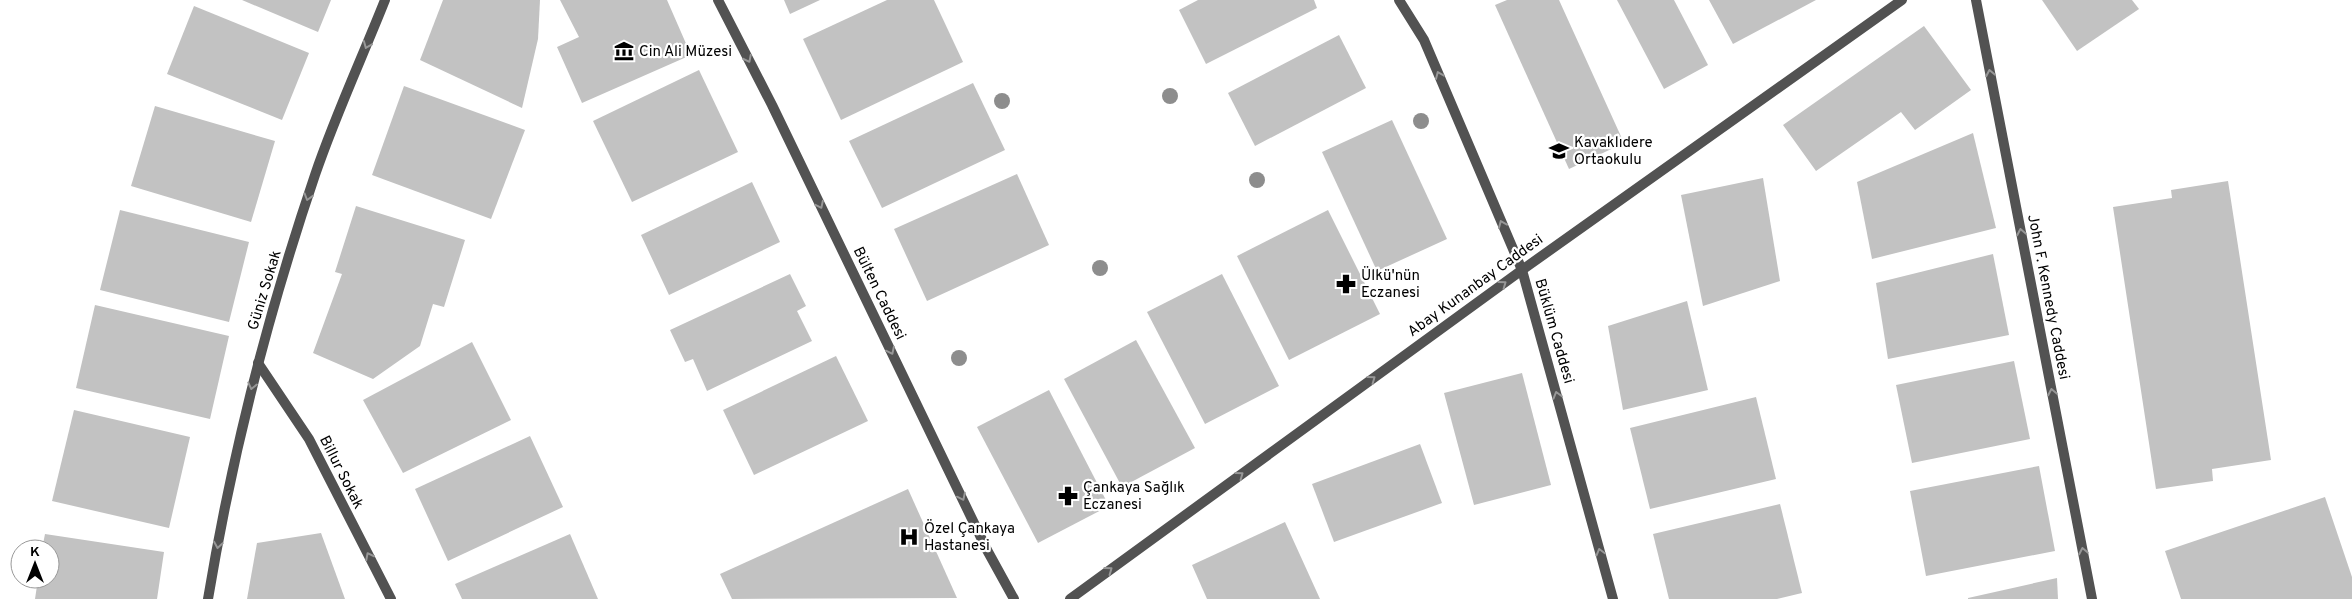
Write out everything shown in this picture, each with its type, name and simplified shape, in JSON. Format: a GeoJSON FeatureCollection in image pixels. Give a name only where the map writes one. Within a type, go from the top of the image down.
{"type":"FeatureCollection","features":[{"type":"Feature","properties":{"kind":"street","name":"Güniz Sokak"},"geometry":{"type":"LineString","coordinates":[[208,599],[223,512],[258,363],[315,174],[385,0]]}},
{"type":"Feature","properties":{"kind":"street","name":"Bülten Caddesi"},"geometry":{"type":"LineString","coordinates":[[718,0],[777,114],[988,550],[1014,599]]}},
{"type":"Feature","properties":{"kind":"street","name":"Büklüm Caddesi"},"geometry":{"type":"LineString","coordinates":[[1399,0],[1424,40],[1522,270],[1613,599]]}},
{"type":"Feature","properties":{"kind":"street","name":"Abay Kunanbay Caddesi"},"geometry":{"type":"LineString","coordinates":[[1070,599],[1522,270],[1902,0]]}},
{"type":"Feature","properties":{"kind":"street","name":"John F. Kennedy Caddesi"},"geometry":{"type":"LineString","coordinates":[[1976,0],[2092,599]]}},
{"type":"Feature","properties":{"kind":"street","name":"Billur Sokak"},"geometry":{"type":"LineString","coordinates":[[258,363],[309,439],[391,599]]}},
{"type":"Feature","properties":{"kind":"building"},"geometry":{"type":"Polygon","coordinates":[[[242,0],[331,0],[318,32],[242,0]]]}},
{"type":"Feature","properties":{"kind":"building"},"geometry":{"type":"Polygon","coordinates":[[[443,0],[540,0],[538,39],[522,108],[420,60],[443,0]]]}},
{"type":"Feature","properties":{"kind":"building","name":"Cin Ali Müzesi"},"geometry":{"type":"Polygon","coordinates":[[[560,0],[667,0],[691,55],[582,103],[557,47],[579,37],[560,0]]]}},
{"type":"Feature","properties":{"kind":"building"},"geometry":{"type":"Polygon","coordinates":[[[784,0],[820,0],[790,14],[784,0]]]}},
{"type":"Feature","properties":{"kind":"building"},"geometry":{"type":"Polygon","coordinates":[[[887,0],[934,0],[963,62],[841,120],[803,39],[887,0]]]}},
{"type":"Feature","properties":{"kind":"building"},"geometry":{"type":"Polygon","coordinates":[[[1198,0],[1314,0],[1317,8],[1206,64],[1179,10],[1198,0]]]}},
{"type":"Feature","properties":{"kind":"building"},"geometry":{"type":"Polygon","coordinates":[[[1507,0],[1559,0],[1624,143],[1569,169],[1495,5],[1507,0]]]}},
{"type":"Feature","properties":{"kind":"building"},"geometry":{"type":"Polygon","coordinates":[[[1617,0],[1674,0],[1708,65],[1664,89],[1617,0]]]}},
{"type":"Feature","properties":{"kind":"building"},"geometry":{"type":"Polygon","coordinates":[[[1709,0],[1816,0],[1733,44],[1709,0]]]}},
{"type":"Feature","properties":{"kind":"building"},"geometry":{"type":"Polygon","coordinates":[[[2042,0],[2132,0],[2139,9],[2077,51],[2042,0]]]}},
{"type":"Feature","properties":{"kind":"building"},"geometry":{"type":"Polygon","coordinates":[[[194,6],[309,53],[282,120],[167,74],[194,6]]]}},
{"type":"Feature","properties":{"kind":"building"},"geometry":{"type":"Polygon","coordinates":[[[1924,26],[1971,90],[1915,130],[1901,112],[1816,171],[1783,125],[1924,26]]]}},
{"type":"Feature","properties":{"kind":"building"},"geometry":{"type":"Polygon","coordinates":[[[1339,35],[1366,88],[1255,146],[1228,93],[1339,35]]]}},
{"type":"Feature","properties":{"kind":"building"},"geometry":{"type":"Polygon","coordinates":[[[699,70],[738,152],[632,202],[593,121],[699,70]]]}},
{"type":"Feature","properties":{"kind":"building"},"geometry":{"type":"Polygon","coordinates":[[[973,83],[1005,150],[882,208],[849,141],[973,83]]]}},
{"type":"Feature","properties":{"kind":"building"},"geometry":{"type":"Polygon","coordinates":[[[404,86],[525,130],[491,219],[372,175],[404,86]]]}},
{"type":"Feature","properties":{"kind":"building"},"geometry":{"type":"Polygon","coordinates":[[[155,106],[275,141],[251,222],[131,186],[155,106]]]}},
{"type":"Feature","properties":{"kind":"building"},"geometry":{"type":"Polygon","coordinates":[[[1392,120],[1447,239],[1377,271],[1322,152],[1392,120]]]}},
{"type":"Feature","properties":{"kind":"building"},"geometry":{"type":"Polygon","coordinates":[[[1973,133],[1996,228],[1872,259],[1857,182],[1973,133]]]}},
{"type":"Feature","properties":{"kind":"building"},"geometry":{"type":"Polygon","coordinates":[[[1017,174],[1049,245],[927,301],[894,229],[1017,174]]]}},
{"type":"Feature","properties":{"kind":"building"},"geometry":{"type":"Polygon","coordinates":[[[1763,178],[1780,281],[1703,306],[1681,195],[1763,178]]]}},
{"type":"Feature","properties":{"kind":"building"},"geometry":{"type":"Polygon","coordinates":[[[2228,181],[2271,460],[2212,469],[2213,481],[2156,489],[2113,207],[2172,198],[2171,190],[2228,181]]]}},
{"type":"Feature","properties":{"kind":"building"},"geometry":{"type":"Polygon","coordinates":[[[752,182],[780,242],[669,295],[641,235],[752,182]]]}},
{"type":"Feature","properties":{"kind":"building"},"geometry":{"type":"Polygon","coordinates":[[[356,206],[465,240],[444,307],[433,304],[420,346],[373,379],[313,353],[342,274],[335,272],[356,206]]]}},
{"type":"Feature","properties":{"kind":"building"},"geometry":{"type":"Polygon","coordinates":[[[120,210],[249,242],[229,322],[100,290],[120,210]]]}},
{"type":"Feature","properties":{"kind":"building"},"geometry":{"type":"Polygon","coordinates":[[[1328,210],[1380,314],[1289,360],[1237,256],[1328,210]]]}},
{"type":"Feature","properties":{"kind":"building"},"geometry":{"type":"Polygon","coordinates":[[[1993,254],[2009,335],[1888,359],[1876,283],[1993,254]]]}},
{"type":"Feature","properties":{"kind":"building"},"geometry":{"type":"Polygon","coordinates":[[[790,274],[806,306],[797,311],[812,341],[707,391],[693,359],[685,362],[670,330],[790,274]]]}},
{"type":"Feature","properties":{"kind":"building"},"geometry":{"type":"Polygon","coordinates":[[[1222,274],[1279,386],[1205,424],[1147,312],[1222,274]]]}},
{"type":"Feature","properties":{"kind":"building"},"geometry":{"type":"Polygon","coordinates":[[[1687,301],[1708,390],[1623,410],[1608,326],[1687,301]]]}},
{"type":"Feature","properties":{"kind":"building"},"geometry":{"type":"Polygon","coordinates":[[[95,305],[229,336],[210,419],[76,388],[95,305]]]}},
{"type":"Feature","properties":{"kind":"building"},"geometry":{"type":"Polygon","coordinates":[[[1136,340],[1195,448],[1122,487],[1064,379],[1136,340]]]}},
{"type":"Feature","properties":{"kind":"building"},"geometry":{"type":"Polygon","coordinates":[[[472,342],[511,420],[403,473],[363,400],[472,342]]]}},
{"type":"Feature","properties":{"kind":"building"},"geometry":{"type":"Polygon","coordinates":[[[836,356],[868,421],[754,475],[723,410],[836,356]]]}},
{"type":"Feature","properties":{"kind":"building"},"geometry":{"type":"Polygon","coordinates":[[[2014,361],[2030,439],[1912,463],[1896,385],[2014,361]]]}},
{"type":"Feature","properties":{"kind":"building"},"geometry":{"type":"Polygon","coordinates":[[[1522,373],[1551,485],[1474,505],[1444,393],[1522,373]]]}},
{"type":"Feature","properties":{"kind":"building"},"geometry":{"type":"Polygon","coordinates":[[[1049,390],[1109,506],[1038,543],[977,427],[1049,390]]]}},
{"type":"Feature","properties":{"kind":"building"},"geometry":{"type":"Polygon","coordinates":[[[1756,397],[1776,479],[1650,509],[1630,428],[1756,397]]]}},
{"type":"Feature","properties":{"kind":"building"},"geometry":{"type":"Polygon","coordinates":[[[74,410],[190,437],[169,528],[52,501],[74,410]]]}},
{"type":"Feature","properties":{"kind":"building"},"geometry":{"type":"Polygon","coordinates":[[[530,436],[563,507],[448,561],[415,489],[530,436]]]}},
{"type":"Feature","properties":{"kind":"building"},"geometry":{"type":"Polygon","coordinates":[[[1420,444],[1442,503],[1334,542],[1312,484],[1420,444]]]}},
{"type":"Feature","properties":{"kind":"building"},"geometry":{"type":"Polygon","coordinates":[[[2039,466],[2055,551],[1926,576],[1910,491],[2039,466]]]}},
{"type":"Feature","properties":{"kind":"building"},"geometry":{"type":"Polygon","coordinates":[[[908,489],[957,598],[732,599],[720,574],[908,489]]]}},
{"type":"Feature","properties":{"kind":"building"},"geometry":{"type":"Polygon","coordinates":[[[2325,497],[2352,577],[2352,599],[2181,599],[2165,551],[2325,497]]]}},
{"type":"Feature","properties":{"kind":"building"},"geometry":{"type":"Polygon","coordinates":[[[1780,504],[1802,593],[1777,599],[1669,599],[1653,534],[1780,504]]]}},
{"type":"Feature","properties":{"kind":"building"},"geometry":{"type":"Polygon","coordinates":[[[1285,522],[1320,599],[1207,599],[1192,565],[1285,522]]]}},
{"type":"Feature","properties":{"kind":"building"},"geometry":{"type":"Polygon","coordinates":[[[321,533],[345,599],[247,599],[257,543],[321,533]]]}},
{"type":"Feature","properties":{"kind":"building"},"geometry":{"type":"Polygon","coordinates":[[[45,534],[164,552],[157,599],[35,599],[36,589],[60,589],[60,539],[44,539],[45,534]]]}},
{"type":"Feature","properties":{"kind":"building"},"geometry":{"type":"Polygon","coordinates":[[[570,534],[598,599],[462,599],[455,584],[570,534]]]}},
{"type":"Feature","properties":{"kind":"building"},"geometry":{"type":"Polygon","coordinates":[[[2057,578],[2058,599],[1968,599],[1968,598],[2057,578]]]}},
{"type":"Feature","properties":{"kind":"place","name":"Cin Ali Müzesi"},"geometry":{"type":"Point","coordinates":[624,51]}},
{"type":"Feature","properties":{"kind":"place","name":"Kavaklıdere Ortaokulu"},"geometry":{"type":"Point","coordinates":[1559,151]}},
{"type":"Feature","properties":{"kind":"place","name":"Ülkü'nün Eczanesi"},"geometry":{"type":"Point","coordinates":[1346,284]}},
{"type":"Feature","properties":{"kind":"place","name":"Çankaya Sağlık Eczanesi"},"geometry":{"type":"Point","coordinates":[1068,496]}},
{"type":"Feature","properties":{"kind":"place","name":"Özel Çankaya Hastanesi"},"geometry":{"type":"Point","coordinates":[909,537]}}]}
